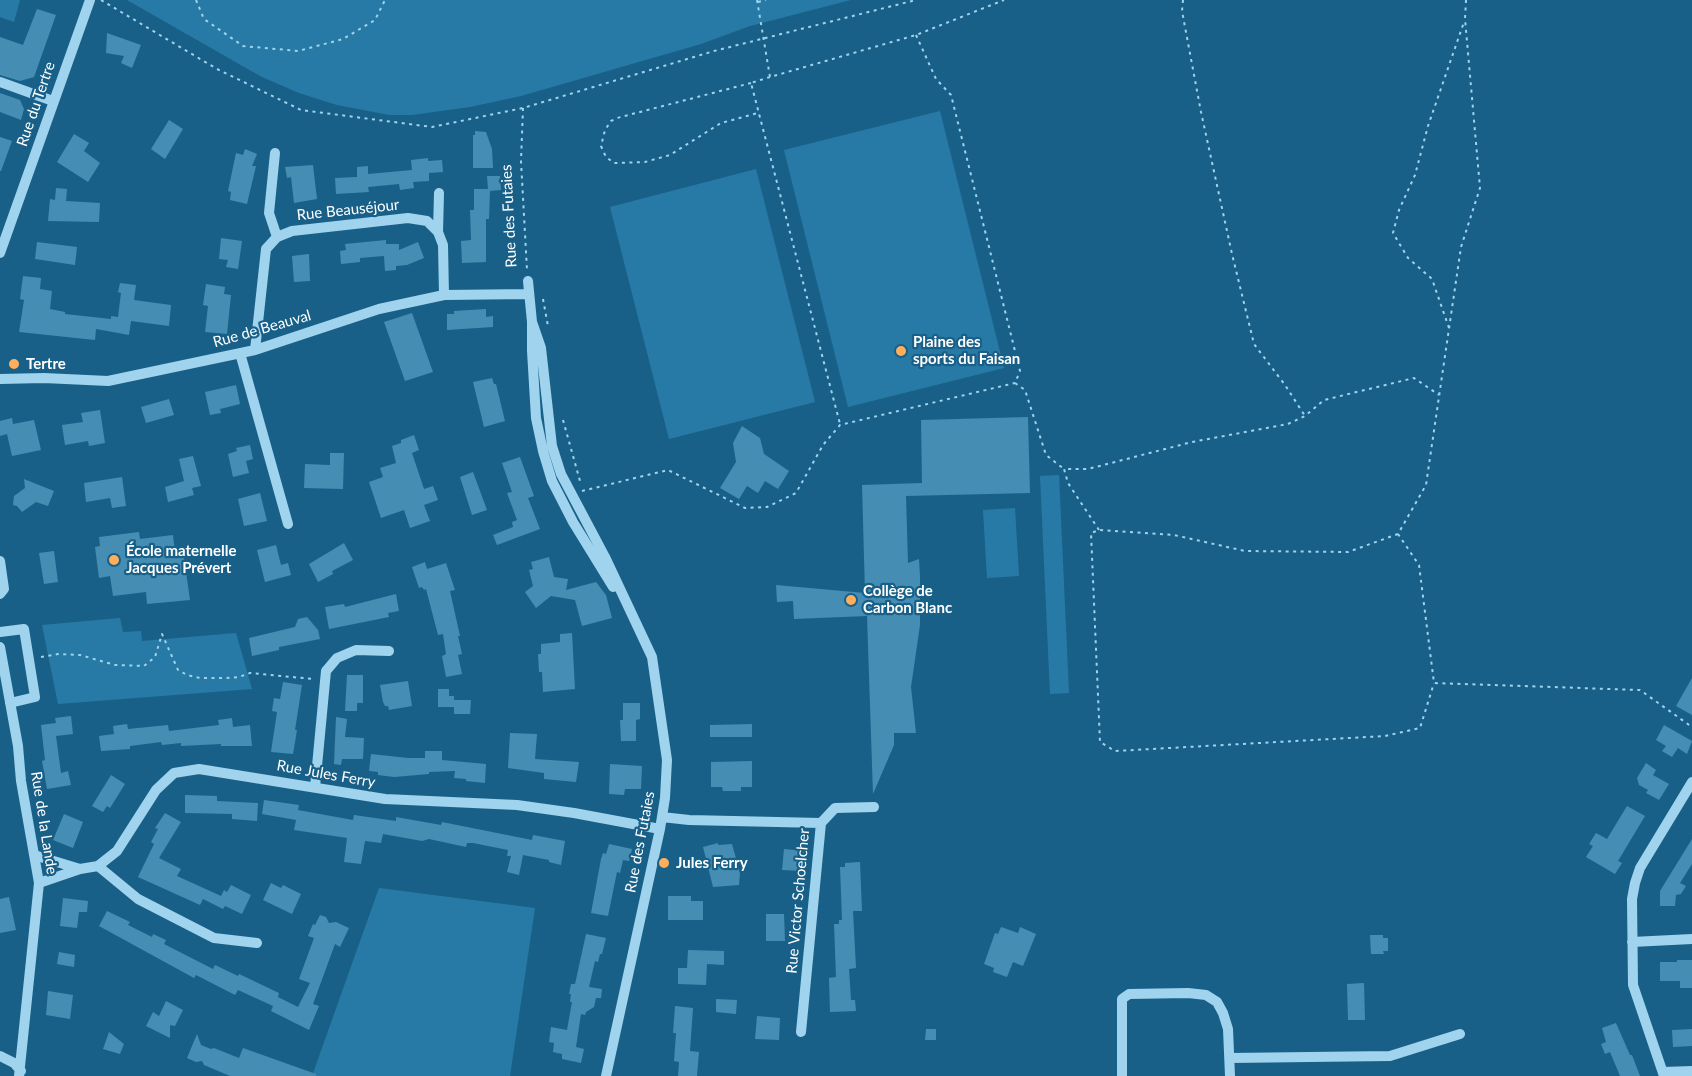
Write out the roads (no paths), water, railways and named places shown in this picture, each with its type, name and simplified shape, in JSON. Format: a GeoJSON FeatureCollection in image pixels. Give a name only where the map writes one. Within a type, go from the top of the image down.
{"type":"FeatureCollection","features":[{"type":"Feature","properties":{"kind":"street","name":"Rue du Tertre"},"geometry":{"type":"LineString","coordinates":[[0,253],[90,0]]}},
{"type":"Feature","properties":{"kind":"street"},"geometry":{"type":"LineString","coordinates":[[0,82],[53,101]]}},
{"type":"Feature","properties":{"kind":"street"},"geometry":{"type":"LineString","coordinates":[[255,350],[266,249],[277,237],[269,213],[275,153]]}},
{"type":"Feature","properties":{"kind":"street"},"geometry":{"type":"LineString","coordinates":[[439,193],[438,232],[443,245],[444,295]]}},
{"type":"Feature","properties":{"kind":"street","name":"Rue Beauséjour"},"geometry":{"type":"LineString","coordinates":[[277,237],[292,231],[408,218],[427,221],[438,232]]}},
{"type":"Feature","properties":{"kind":"street","name":"Rue des Futaies"},"geometry":{"type":"LineString","coordinates":[[528,282],[536,418],[552,481],[590,550],[632,615]]}},
{"type":"Feature","properties":{"kind":"street","name":"Rue de Beauval"},"geometry":{"type":"LineString","coordinates":[[0,379],[44,378],[108,381],[255,350],[379,309],[444,295],[529,294]]}},
{"type":"Feature","properties":{"kind":"street","name":"Rue des Futaies"},"geometry":{"type":"LineString","coordinates":[[532,322],[541,348],[552,446],[561,474],[605,557],[652,657],[667,759],[660,829],[606,1076]]}},
{"type":"Feature","properties":{"kind":"street"},"geometry":{"type":"LineString","coordinates":[[240,353],[288,524]]}},
{"type":"Feature","properties":{"kind":"street"},"geometry":{"type":"LineString","coordinates":[[0,561],[4,589],[0,594]]}},
{"type":"Feature","properties":{"kind":"street"},"geometry":{"type":"LineString","coordinates":[[0,632],[24,629],[35,697],[10,703]]}},
{"type":"Feature","properties":{"kind":"street","name":"Rue de la Lande"},"geometry":{"type":"LineString","coordinates":[[0,647],[39,883],[21,1074]]}},
{"type":"Feature","properties":{"kind":"street"},"geometry":{"type":"LineString","coordinates":[[315,786],[326,671],[337,658],[356,650],[389,651]]}},
{"type":"Feature","properties":{"kind":"street","name":"Rue Jules Ferry"},"geometry":{"type":"LineString","coordinates":[[98,866],[117,851],[156,790],[174,773],[199,769],[385,799],[517,805],[660,829]]}},
{"type":"Feature","properties":{"kind":"street"},"geometry":{"type":"LineString","coordinates":[[1692,782],[1640,868],[1632,898],[1633,985],[1664,1074],[1692,1071]]}},
{"type":"Feature","properties":{"kind":"street"},"geometry":{"type":"LineString","coordinates":[[821,823],[835,808],[874,807]]}},
{"type":"Feature","properties":{"kind":"street","name":"Rue Victor Schoelcher"},"geometry":{"type":"LineString","coordinates":[[662,817],[689,820],[821,823],[801,1032]]}},
{"type":"Feature","properties":{"kind":"street"},"geometry":{"type":"LineString","coordinates":[[34,855],[80,869]]}},
{"type":"Feature","properties":{"kind":"street"},"geometry":{"type":"LineString","coordinates":[[39,883],[80,869],[98,866],[138,898],[214,938],[257,943]]}},
{"type":"Feature","properties":{"kind":"street"},"geometry":{"type":"LineString","coordinates":[[1632,942],[1692,939]]}},
{"type":"Feature","properties":{"kind":"street"},"geometry":{"type":"LineString","coordinates":[[1122,1076],[1122,999],[1129,994],[1188,993],[1206,994],[1217,1002],[1223,1012],[1228,1029],[1230,1076]]}},
{"type":"Feature","properties":{"kind":"street"},"geometry":{"type":"LineString","coordinates":[[1230,1058],[1390,1056],[1460,1034]]}},
{"type":"Feature","properties":{"kind":"street"},"geometry":{"type":"LineString","coordinates":[[0,1056],[14,1062],[21,1074]]}},
{"type":"Feature","properties":{"kind":"place","name":"Plaine des sports du Faisan"},"geometry":{"type":"Point","coordinates":[901,351]}},
{"type":"Feature","properties":{"kind":"place","name":"Tertre"},"geometry":{"type":"Point","coordinates":[14,364]}},
{"type":"Feature","properties":{"kind":"place","name":"École maternelle Jacques Prévert"},"geometry":{"type":"Point","coordinates":[114,560]}},
{"type":"Feature","properties":{"kind":"place","name":"Collège de Carbon Blanc"},"geometry":{"type":"Point","coordinates":[851,600]}},
{"type":"Feature","properties":{"kind":"place","name":"Jules Ferry"},"geometry":{"type":"Point","coordinates":[664,863]}}]}
